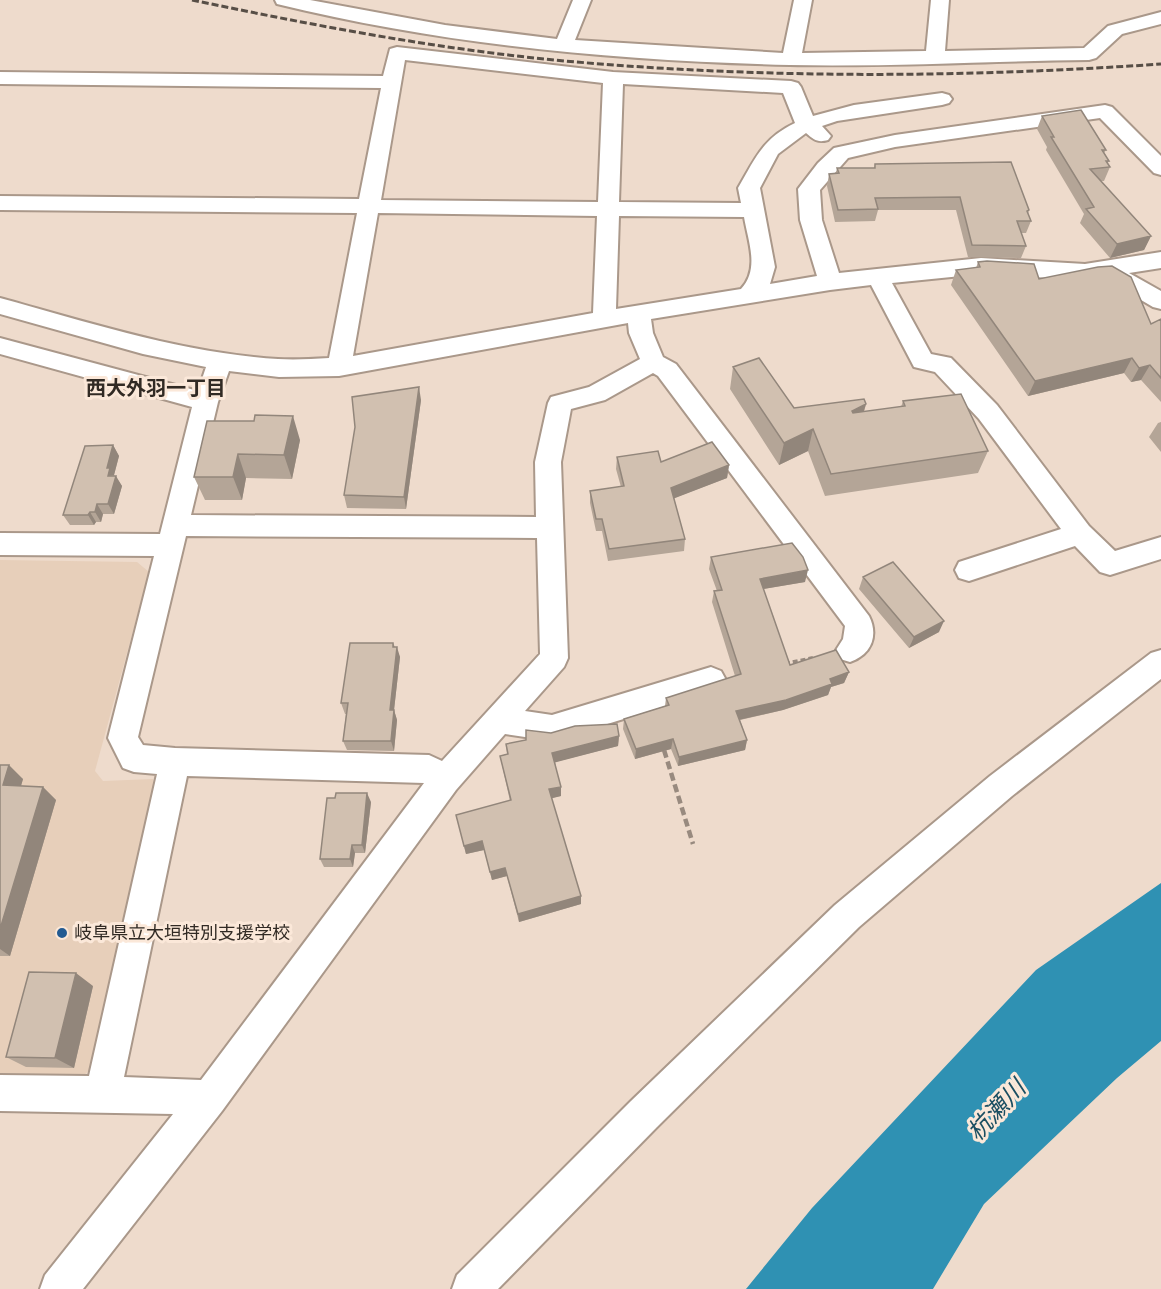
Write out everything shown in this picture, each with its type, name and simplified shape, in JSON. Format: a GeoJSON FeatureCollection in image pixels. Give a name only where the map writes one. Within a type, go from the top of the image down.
{"type":"FeatureCollection","features":[{"type":"Feature","properties":{"kind":"street"},"geometry":{"type":"LineString","coordinates":[[284,0],[397,23],[564,44],[655,53],[792,59],[1089,54],[1115,30],[1161,18]]}},
{"type":"Feature","properties":{"kind":"street"},"geometry":{"type":"LineString","coordinates":[[564,44],[582,0]]}},
{"type":"Feature","properties":{"kind":"street"},"geometry":{"type":"LineString","coordinates":[[792,59],[803,0]]}},
{"type":"Feature","properties":{"kind":"street"},"geometry":{"type":"LineString","coordinates":[[935,57],[940,0]]}},
{"type":"Feature","properties":{"kind":"street"},"geometry":{"type":"LineString","coordinates":[[339,367],[397,53],[613,78],[791,87],[807,124],[841,153]]}},
{"type":"Feature","properties":{"kind":"street"},"geometry":{"type":"LineString","coordinates":[[0,78],[391,82]]}},
{"type":"Feature","properties":{"kind":"street"},"geometry":{"type":"LineString","coordinates":[[604,320],[613,78]]}},
{"type":"Feature","properties":{"kind":"street"},"geometry":{"type":"LineString","coordinates":[[747,296],[759,284],[764,267],[749,188],[775,145],[807,124],[850,111],[942,99]]}},
{"type":"Feature","properties":{"kind":"street"},"geometry":{"type":"LineString","coordinates":[[830,282],[811,220],[809,189],[825,168],[841,153],[895,141],[1105,111],[1161,168]]}},
{"type":"Feature","properties":{"kind":"street"},"geometry":{"type":"LineString","coordinates":[[0,203],[754,210]]}},
{"type":"Feature","properties":{"kind":"street"},"geometry":{"type":"LineString","coordinates":[[0,306],[143,346],[220,361],[279,368],[339,367],[639,313],[830,282],[981,267],[1085,272],[1161,260]]}},
{"type":"Feature","properties":{"kind":"street"},"geometry":{"type":"LineString","coordinates":[[1105,269],[1161,301]]}},
{"type":"Feature","properties":{"kind":"street"},"geometry":{"type":"LineString","coordinates":[[877,276],[923,361],[942,364],[988,412],[1080,534],[1110,564],[1161,548]]}},
{"type":"Feature","properties":{"kind":"street"},"geometry":{"type":"LineString","coordinates":[[639,313],[641,333],[653,362],[667,370],[859,624],[857,645],[850,650]]}},
{"type":"Feature","properties":{"kind":"street"},"geometry":{"type":"LineString","coordinates":[[0,346],[206,402]]}},
{"type":"Feature","properties":{"kind":"street"},"geometry":{"type":"LineString","coordinates":[[220,361],[206,402],[123,738],[134,758],[175,762],[429,769],[446,780]]}},
{"type":"Feature","properties":{"kind":"street"},"geometry":{"type":"LineString","coordinates":[[59,1289],[210,1098],[446,780],[554,658],[548,462],[560,402],[596,394],[653,362]]}},
{"type":"Feature","properties":{"kind":"street"},"geometry":{"type":"LineString","coordinates":[[0,543],[172,535],[550,528]]}},
{"type":"Feature","properties":{"kind":"street"},"geometry":{"type":"LineString","coordinates":[[969,570],[1080,534]]}},
{"type":"Feature","properties":{"kind":"street"},"geometry":{"type":"LineString","coordinates":[[471,1289],[847,916],[1001,786],[1161,662]]}},
{"type":"Feature","properties":{"kind":"street"},"geometry":{"type":"LineString","coordinates":[[499,720],[552,728],[711,680]]}},
{"type":"Feature","properties":{"kind":"street"},"geometry":{"type":"LineString","coordinates":[[103,1094],[175,762]]}},
{"type":"Feature","properties":{"kind":"street"},"geometry":{"type":"LineString","coordinates":[[0,1093],[210,1098]]}},
{"type":"Feature","properties":{"kind":"path"},"geometry":{"type":"LineString","coordinates":[[781,665],[850,650]]}},
{"type":"Feature","properties":{"kind":"path"},"geometry":{"type":"LineString","coordinates":[[648,699],[693,843]]}},
{"type":"Feature","properties":{"kind":"shaded area","name":"岐阜県立大垣特別支援学校"},"geometry":{"type":"Polygon","coordinates":[[[0,560],[137,562],[149,572],[95,771],[103,781],[153,779],[157,798],[91,1069],[78,1080],[0,1079],[0,560]]]}},
{"type":"Feature","properties":{"kind":"water","name":"杭瀬川"},"geometry":{"type":"Polygon","coordinates":[[[1161,883],[1161,1041],[1117,1078],[984,1204],[933,1289],[746,1289],[812,1208],[1036,970],[1161,883]]]}},
{"type":"Feature","properties":{"kind":"building"},"geometry":{"type":"Polygon","coordinates":[[[1081,110],[1106,150],[1102,150],[1110,167],[1090,169],[1151,236],[1117,244],[1086,209],[1094,207],[1051,137],[1054,137],[1042,116],[1081,110]]]}},
{"type":"Feature","properties":{"kind":"building"},"geometry":{"type":"Polygon","coordinates":[[[1011,162],[1031,221],[1017,221],[1026,246],[972,245],[960,197],[875,198],[878,209],[838,210],[829,174],[839,173],[837,168],[875,168],[875,164],[1011,162]]]}},
{"type":"Feature","properties":{"kind":"building"},"geometry":{"type":"Polygon","coordinates":[[[978,262],[1034,264],[1039,279],[1112,266],[1131,277],[1151,324],[1161,319],[1161,378],[1150,365],[1139,368],[1132,358],[1035,381],[956,270],[980,267],[978,262]]]}},
{"type":"Feature","properties":{"kind":"building"},"geometry":{"type":"Polygon","coordinates":[[[759,358],[794,408],[864,399],[866,404],[852,411],[853,413],[905,406],[903,401],[961,394],[988,451],[831,474],[813,429],[784,443],[733,367],[759,358]]]}},
{"type":"Feature","properties":{"kind":"building"},"geometry":{"type":"Polygon","coordinates":[[[419,387],[404,497],[344,495],[355,427],[352,397],[419,387]]]}},
{"type":"Feature","properties":{"kind":"building"},"geometry":{"type":"Polygon","coordinates":[[[255,415],[293,416],[284,455],[238,454],[233,477],[194,477],[207,421],[254,421],[255,415]]]}},
{"type":"Feature","properties":{"kind":"building"},"geometry":{"type":"Polygon","coordinates":[[[712,442],[729,465],[671,488],[685,539],[609,549],[602,519],[596,519],[590,491],[624,486],[617,457],[658,451],[661,462],[712,442]]]}},
{"type":"Feature","properties":{"kind":"building"},"geometry":{"type":"Polygon","coordinates":[[[113,445],[107,468],[110,468],[108,476],[116,476],[108,504],[97,504],[95,512],[90,512],[88,515],[63,515],[85,446],[113,445]]]}},
{"type":"Feature","properties":{"kind":"building"},"geometry":{"type":"Polygon","coordinates":[[[792,543],[803,557],[808,570],[760,579],[790,665],[836,650],[849,672],[830,679],[832,684],[786,700],[736,711],[747,740],[679,757],[673,739],[636,749],[624,719],[669,705],[666,698],[741,674],[714,591],[722,590],[711,557],[792,543]]]}},
{"type":"Feature","properties":{"kind":"building"},"geometry":{"type":"Polygon","coordinates":[[[893,562],[944,621],[914,637],[863,577],[893,562]]]}},
{"type":"Feature","properties":{"kind":"building"},"geometry":{"type":"Polygon","coordinates":[[[350,643],[393,643],[393,647],[397,647],[390,710],[394,710],[391,741],[343,741],[348,703],[341,703],[350,643]]]}},
{"type":"Feature","properties":{"kind":"building"},"geometry":{"type":"Polygon","coordinates":[[[617,724],[619,736],[552,753],[561,787],[549,789],[581,896],[518,914],[505,868],[490,872],[482,841],[464,846],[456,815],[511,800],[500,756],[508,754],[506,744],[526,740],[526,730],[551,733],[575,726],[617,724]]]}},
{"type":"Feature","properties":{"kind":"building"},"geometry":{"type":"Polygon","coordinates":[[[0,765],[9,765],[3,785],[43,787],[0,929],[0,765]]]}},
{"type":"Feature","properties":{"kind":"building"},"geometry":{"type":"Polygon","coordinates":[[[336,793],[367,793],[362,845],[352,845],[350,859],[320,859],[327,798],[335,798],[336,793]]]}},
{"type":"Feature","properties":{"kind":"building"},"geometry":{"type":"Polygon","coordinates":[[[29,972],[76,973],[55,1058],[6,1057],[29,972]]]}},
{"type":"Feature","properties":{"kind":"railway"},"geometry":{"type":"LineString","coordinates":[[192,0],[417,42],[508,55],[631,66],[707,71],[933,74],[1161,64]]}},
{"type":"Feature","properties":{"kind":"place","name":"岐阜県立大垣特別支援学校"},"geometry":{"type":"Point","coordinates":[62,933]}},
{"type":"Feature","properties":{"kind":"district","name":"西大外羽一丁目"},"geometry":{"type":"Point","coordinates":[156,388]}}]}
